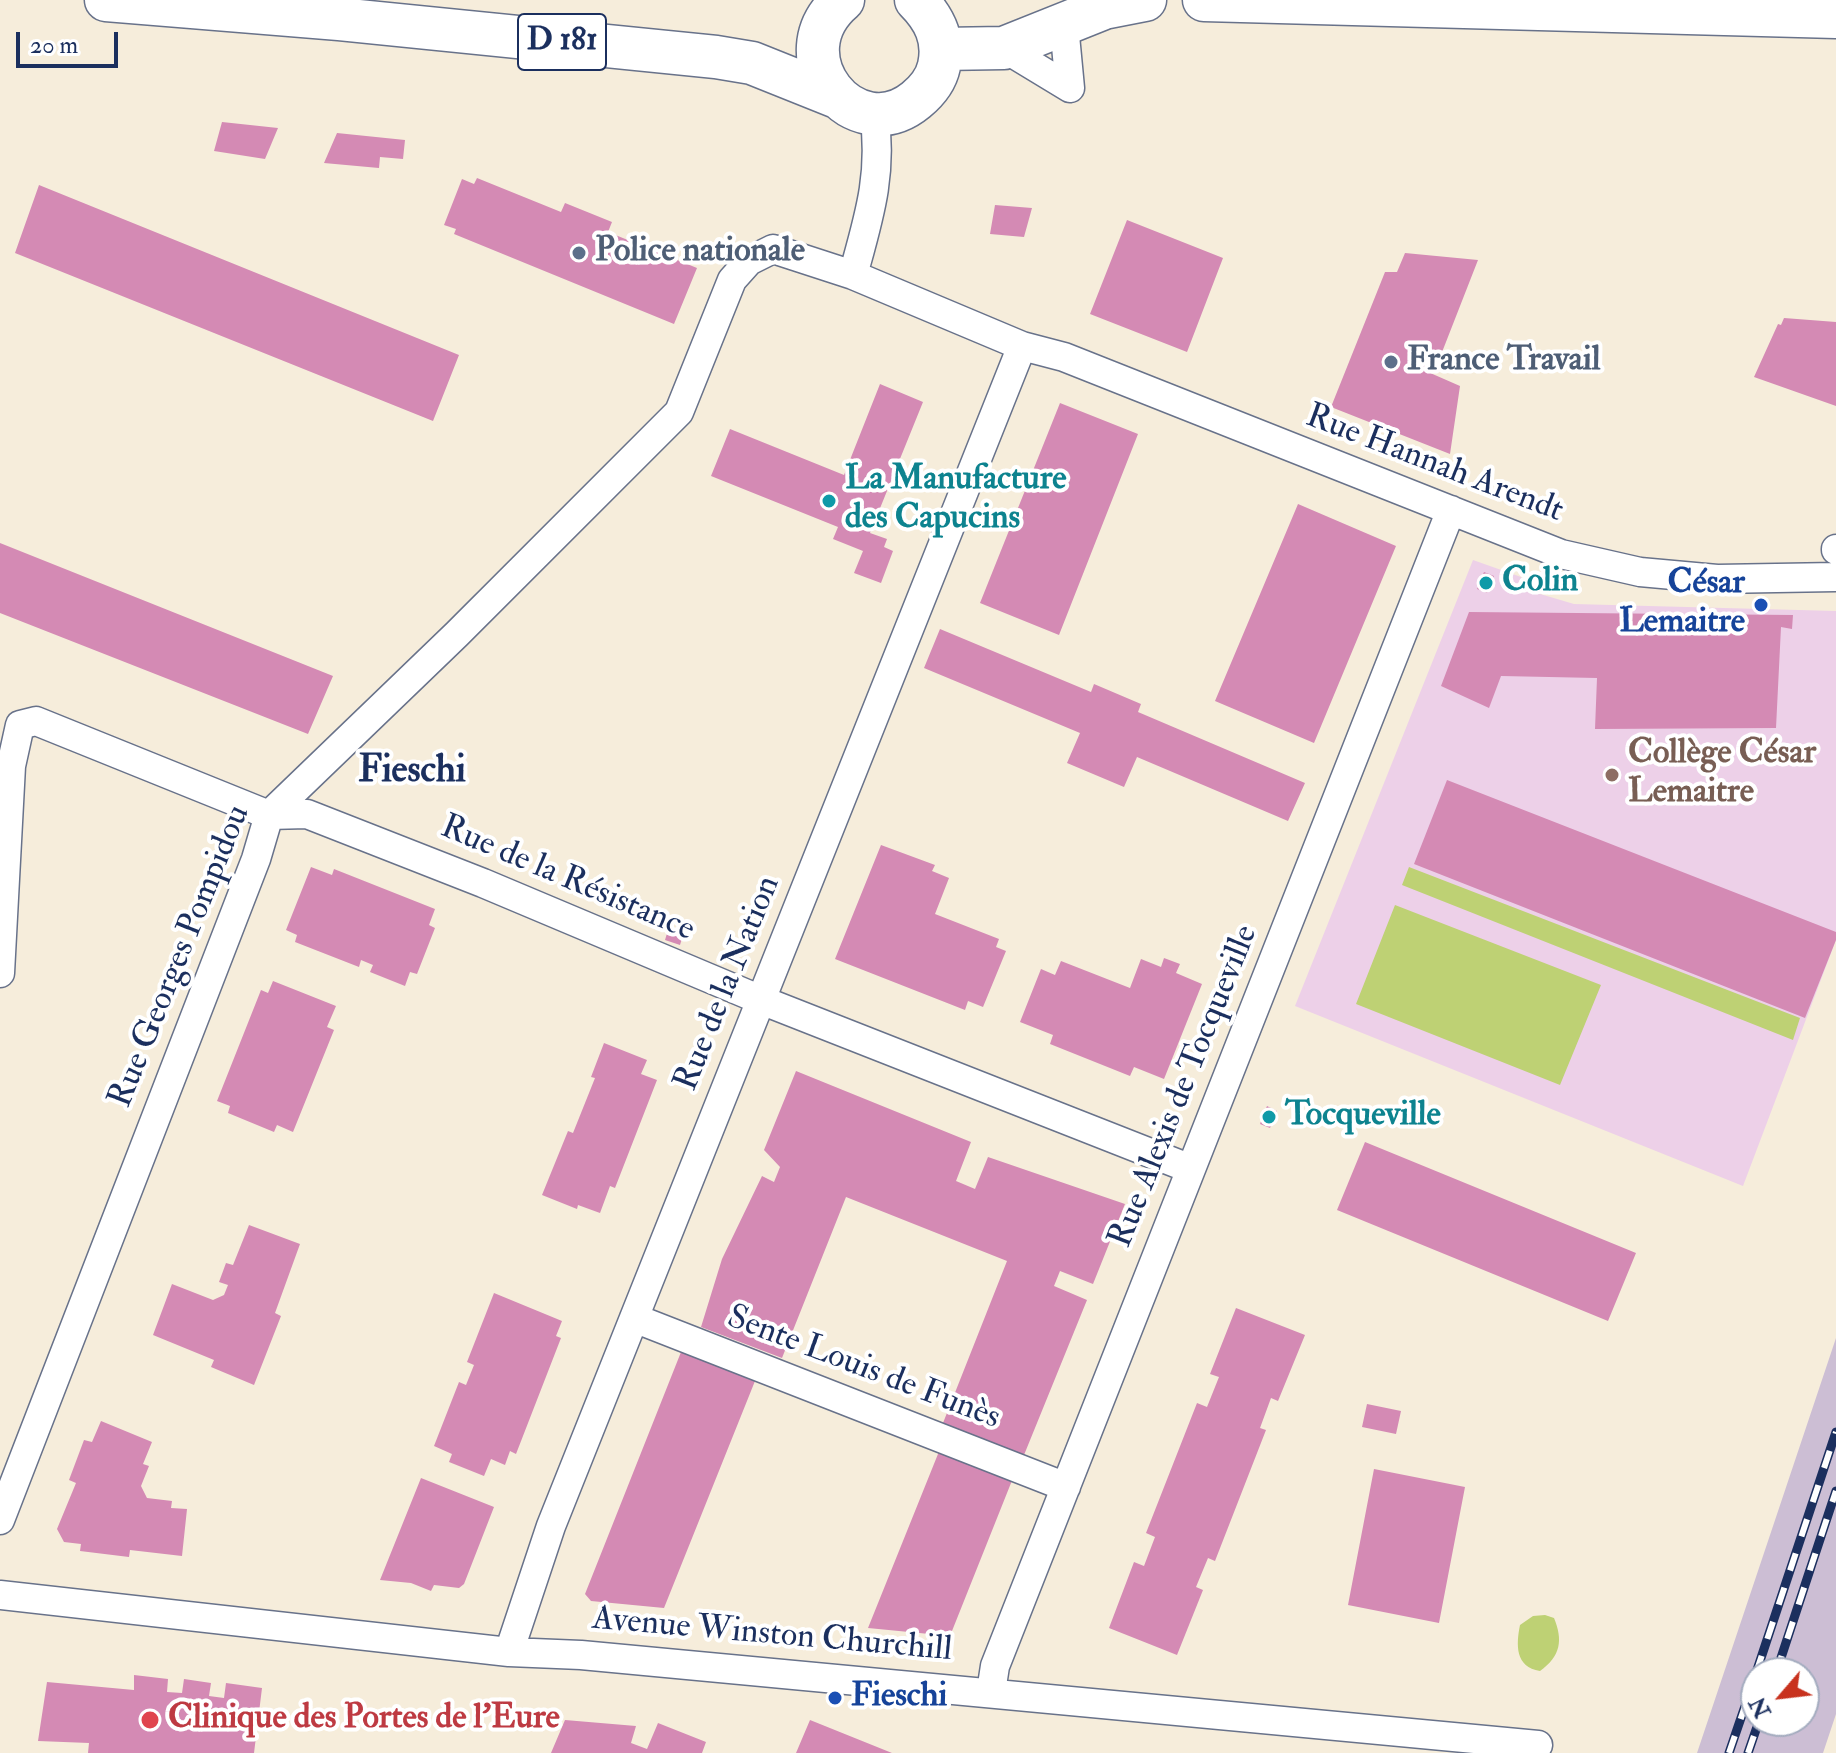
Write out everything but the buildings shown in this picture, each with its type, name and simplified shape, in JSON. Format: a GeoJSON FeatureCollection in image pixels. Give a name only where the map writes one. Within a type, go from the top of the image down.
{"type":"FeatureCollection","features":[{"type":"Feature","properties":{"kind":"main road","name":"D 181"},"geometry":{"type":"LineString","coordinates":[[106,0],[350,20],[752,63],[856,105]]}},
{"type":"Feature","properties":{"kind":"main road"},"geometry":{"type":"LineString","coordinates":[[832,14],[817,45],[818,64],[826,82],[856,105],[894,112],[913,103],[927,91],[937,74],[941,49],[936,26],[916,0]]}},
{"type":"Feature","properties":{"kind":"main road"},"geometry":{"type":"LineString","coordinates":[[941,49],[1004,48],[1104,8],[1145,0]]}},
{"type":"Feature","properties":{"kind":"main road"},"geometry":{"type":"LineString","coordinates":[[1204,0],[1836,17]]}},
{"type":"Feature","properties":{"kind":"main road","name":"D 181"},"geometry":{"type":"LineString","coordinates":[[752,63],[797,44],[832,14]]}},
{"type":"Feature","properties":{"kind":"street"},"geometry":{"type":"LineString","coordinates":[[1004,48],[1070,88],[1064,25]]}},
{"type":"Feature","properties":{"kind":"street"},"geometry":{"type":"LineString","coordinates":[[853,275],[877,182],[879,146],[856,105]]}},
{"type":"Feature","properties":{"kind":"street","name":"Rue Hannah Arendt"},"geometry":{"type":"LineString","coordinates":[[732,280],[749,261],[773,249],[853,275],[1022,346],[1064,357],[1561,554],[1640,572],[1717,579],[1836,577]]}},
{"type":"Feature","properties":{"kind":"street","name":"Rue Georges Pompidou"},"geometry":{"type":"LineString","coordinates":[[0,1520],[256,859],[269,815],[479,613],[679,412],[732,280]]}},
{"type":"Feature","properties":{"kind":"street","name":"Rue de la Nation"},"geometry":{"type":"LineString","coordinates":[[509,1652],[551,1526],[1022,346]]}},
{"type":"Feature","properties":{"kind":"street","name":"Rue Alexis de Tocqueville"},"geometry":{"type":"LineString","coordinates":[[991,1692],[995,1666],[1451,510]]}},
{"type":"Feature","properties":{"kind":"street"},"geometry":{"type":"LineString","coordinates":[[0,973],[11,766],[20,725],[36,721],[269,815]]}},
{"type":"Feature","properties":{"kind":"street","name":"Rue de la Résistance"},"geometry":{"type":"LineString","coordinates":[[269,815],[307,814],[483,883],[761,1000],[1191,1169]]}},
{"type":"Feature","properties":{"kind":"street","name":"Sente Louis de Funès"},"geometry":{"type":"LineString","coordinates":[[634,1318],[1066,1487]]}},
{"type":"Feature","properties":{"kind":"street","name":"Avenue Winston Churchill"},"geometry":{"type":"LineString","coordinates":[[0,1595],[509,1652],[581,1655],[991,1692],[1538,1745]]}},
{"type":"Feature","properties":{"kind":"shaded area","name":"Collège César Lemaitre"},"geometry":{"type":"Polygon","coordinates":[[[1473,560],[1521,577],[1530,591],[1574,604],[1836,611],[1836,940],[1743,1186],[1295,1006],[1473,560]]]}},
{"type":"Feature","properties":{"kind":"shaded area"},"geometry":{"type":"Polygon","coordinates":[[[1836,1338],[1836,1714],[1823,1753],[1697,1753],[1836,1338]]]}},
{"type":"Feature","properties":{"kind":"green space"},"geometry":{"type":"Polygon","coordinates":[[[1409,867],[1800,1018],[1793,1040],[1402,885],[1409,867]]]}},
{"type":"Feature","properties":{"kind":"green space"},"geometry":{"type":"Polygon","coordinates":[[[1395,905],[1601,985],[1560,1085],[1356,1004],[1395,905]]]}},
{"type":"Feature","properties":{"kind":"green space"},"geometry":{"type":"Polygon","coordinates":[[[1533,1616],[1554,1618],[1559,1640],[1556,1653],[1540,1671],[1532,1669],[1522,1660],[1518,1640],[1520,1625],[1533,1616]]]}},
{"type":"Feature","properties":{"kind":"railway"},"geometry":{"type":"LineString","coordinates":[[1761,1657],[1836,1432]]}},
{"type":"Feature","properties":{"kind":"railway"},"geometry":{"type":"LineString","coordinates":[[1781,1657],[1836,1491]]}},
{"type":"Feature","properties":{"kind":"railway"},"geometry":{"type":"LineString","coordinates":[[1729,1753],[1740,1721]]}},
{"type":"Feature","properties":{"kind":"railway"},"geometry":{"type":"LineString","coordinates":[[1748,1753],[1754,1737]]}},
{"type":"Feature","properties":{"kind":"place","name":"Police nationale"},"geometry":{"type":"Point","coordinates":[579,253]}},
{"type":"Feature","properties":{"kind":"place","name":"France Travail"},"geometry":{"type":"Point","coordinates":[1391,362]}},
{"type":"Feature","properties":{"kind":"place","name":"La Manufacture des Capucins"},"geometry":{"type":"Point","coordinates":[829,501]}},
{"type":"Feature","properties":{"kind":"place","name":"Colin"},"geometry":{"type":"Point","coordinates":[1486,583]}},
{"type":"Feature","properties":{"kind":"place","name":"César Lemaitre"},"geometry":{"type":"Point","coordinates":[1761,605]}},
{"type":"Feature","properties":{"kind":"place","name":"Collège César Lemaitre"},"geometry":{"type":"Point","coordinates":[1612,775]}},
{"type":"Feature","properties":{"kind":"place","name":"Tocqueville"},"geometry":{"type":"Point","coordinates":[1269,1117]}},
{"type":"Feature","properties":{"kind":"place","name":"Fieschi"},"geometry":{"type":"Point","coordinates":[835,1698]}},
{"type":"Feature","properties":{"kind":"place","name":"Clinique des Portes de l'Eure"},"geometry":{"type":"Point","coordinates":[150,1720]}},
{"type":"Feature","properties":{"kind":"district","name":"Fieschi"},"geometry":{"type":"Point","coordinates":[412,773]}}]}
